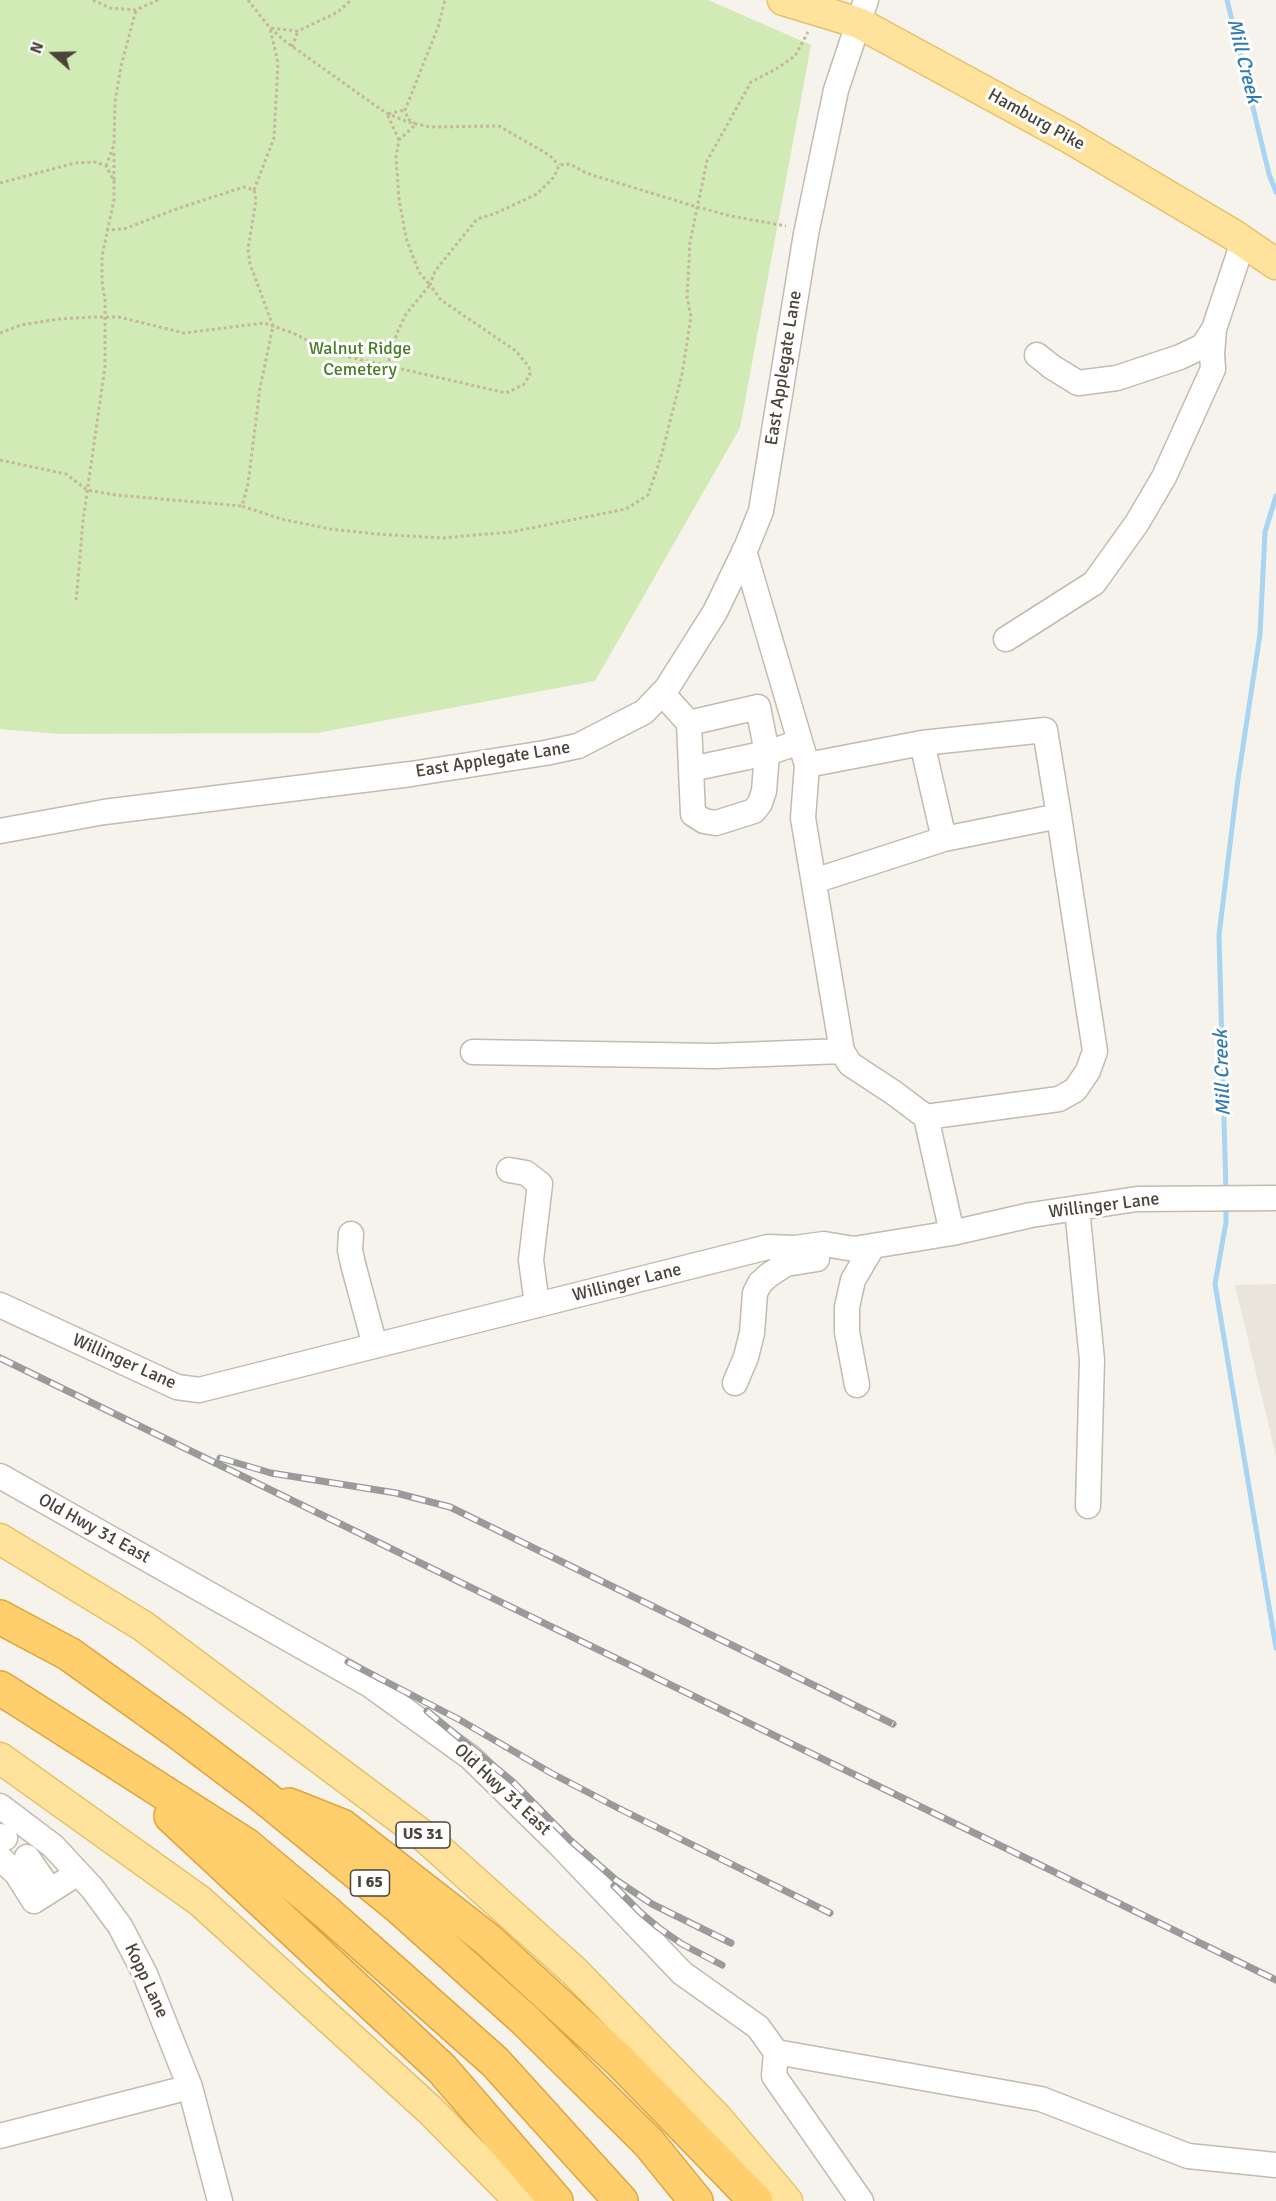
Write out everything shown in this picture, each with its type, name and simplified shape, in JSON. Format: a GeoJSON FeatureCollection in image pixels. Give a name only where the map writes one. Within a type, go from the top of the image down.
{"type":"FeatureCollection","features":[{"type":"Feature","properties":{"kind":"highway","name":"I 65"},"geometry":{"type":"LineString","coordinates":[[0,1617],[69,1654],[178,1732],[258,1793],[399,1907],[525,2020],[650,2143],[696,2201]]}},
{"type":"Feature","properties":{"kind":"highway"},"geometry":{"type":"LineString","coordinates":[[0,1689],[246,1845],[325,1911],[495,2062],[621,2201]]}},
{"type":"Feature","properties":{"kind":"highway"},"geometry":{"type":"LineString","coordinates":[[108,1757],[442,2069],[556,2201]]}},
{"type":"Feature","properties":{"kind":"highway"},"geometry":{"type":"LineString","coordinates":[[258,1793],[342,1826],[487,1939],[620,2061],[756,2201]]}},
{"type":"Feature","properties":{"kind":"main road","name":"Hamburg Pike"},"geometry":{"type":"LineString","coordinates":[[783,0],[820,11],[862,11],[1257,251]]}},
{"type":"Feature","properties":{"kind":"main road","name":"US 31"},"geometry":{"type":"LineString","coordinates":[[0,1539],[143,1626],[425,1837],[573,1970],[718,2119],[787,2201]]}},
{"type":"Feature","properties":{"kind":"main road"},"geometry":{"type":"LineString","coordinates":[[0,1758],[200,1901],[430,2110],[520,2201]]}},
{"type":"Feature","properties":{"kind":"street","name":"East Applegate Lane"},"geometry":{"type":"LineString","coordinates":[[0,831],[104,812],[411,774],[578,746],[644,712],[662,693],[716,612],[761,511],[808,229],[836,90],[862,11]]}},
{"type":"Feature","properties":{"kind":"street"},"geometry":{"type":"LineString","coordinates":[[1037,355],[1078,382],[1117,378],[1180,357],[1203,346],[1257,251]]}},
{"type":"Feature","properties":{"kind":"street"},"geometry":{"type":"LineString","coordinates":[[1006,639],[1095,583],[1137,523],[1164,477],[1213,369],[1214,329]]}},
{"type":"Feature","properties":{"kind":"street"},"geometry":{"type":"LineString","coordinates":[[744,551],[804,753],[803,818],[842,1051],[850,1064],[894,1092],[926,1117],[952,1233]]}},
{"type":"Feature","properties":{"kind":"street"},"geometry":{"type":"LineString","coordinates":[[662,693],[689,723],[693,814],[704,821],[716,823],[754,811],[764,791],[767,753],[758,707],[689,723]]}},
{"type":"Feature","properties":{"kind":"street"},"geometry":{"type":"LineString","coordinates":[[691,769],[767,753],[804,753],[1045,730],[1095,1051],[1088,1071],[1076,1090],[1059,1100],[926,1117]]}},
{"type":"Feature","properties":{"kind":"street"},"geometry":{"type":"LineString","coordinates":[[922,743],[944,839]]}},
{"type":"Feature","properties":{"kind":"street"},"geometry":{"type":"LineString","coordinates":[[814,881],[944,839],[1059,816]]}},
{"type":"Feature","properties":{"kind":"street"},"geometry":{"type":"LineString","coordinates":[[473,1052],[714,1056],[842,1051]]}},
{"type":"Feature","properties":{"kind":"street"},"geometry":{"type":"LineString","coordinates":[[510,1170],[526,1173],[540,1184],[531,1260],[537,1305]]}},
{"type":"Feature","properties":{"kind":"street","name":"Willinger Lane"},"geometry":{"type":"LineString","coordinates":[[0,1305],[177,1387],[199,1390],[768,1247],[795,1248],[824,1244],[864,1248],[952,1233],[1031,1215],[1137,1199],[1276,1198]]}},
{"type":"Feature","properties":{"kind":"street"},"geometry":{"type":"LineString","coordinates":[[1077,1208],[1092,1360],[1088,1506]]}},
{"type":"Feature","properties":{"kind":"street"},"geometry":{"type":"LineString","coordinates":[[351,1234],[352,1264],[375,1346]]}},
{"type":"Feature","properties":{"kind":"street"},"geometry":{"type":"LineString","coordinates":[[735,1383],[742,1370],[750,1341],[755,1293],[760,1284],[786,1264],[811,1261],[864,1248]]}},
{"type":"Feature","properties":{"kind":"street"},"geometry":{"type":"LineString","coordinates":[[857,1385],[847,1332],[847,1307],[864,1248]]}},
{"type":"Feature","properties":{"kind":"street","name":"Old Hwy 31 East"},"geometry":{"type":"LineString","coordinates":[[0,1476],[370,1685],[470,1756],[558,1843],[682,1973],[758,2027],[776,2052]]}},
{"type":"Feature","properties":{"kind":"street","name":"Kopp Lane"},"geometry":{"type":"LineString","coordinates":[[0,1806],[53,1846],[92,1888],[120,1926],[145,1974],[189,2087],[220,2201]]}},
{"type":"Feature","properties":{"kind":"street"},"geometry":{"type":"LineString","coordinates":[[2,1844],[34,1901],[78,1873]]}},
{"type":"Feature","properties":{"kind":"street"},"geometry":{"type":"LineString","coordinates":[[27,1857],[50,1890]]}},
{"type":"Feature","properties":{"kind":"street"},"geometry":{"type":"LineString","coordinates":[[861,2201],[774,2076],[776,2052],[1041,2099],[1188,2156],[1276,2165]]}},
{"type":"Feature","properties":{"kind":"street"},"geometry":{"type":"LineString","coordinates":[[0,2136],[189,2087]]}},
{"type":"Feature","properties":{"kind":"path"},"geometry":{"type":"LineString","coordinates":[[93,0],[110,8],[136,10],[158,0]]}},
{"type":"Feature","properties":{"kind":"path"},"geometry":{"type":"LineString","coordinates":[[248,0],[270,28],[292,47],[387,114],[430,127],[499,126],[549,155],[559,165]]}},
{"type":"Feature","properties":{"kind":"path"},"geometry":{"type":"LineString","coordinates":[[270,28],[298,31],[338,12],[351,0]]}},
{"type":"Feature","properties":{"kind":"path"},"geometry":{"type":"LineString","coordinates":[[416,124],[408,119],[405,110],[434,36],[445,0]]}},
{"type":"Feature","properties":{"kind":"path"},"geometry":{"type":"LineString","coordinates":[[76,603],[87,490],[105,366],[102,256],[114,200],[116,102],[121,66],[136,10]]}},
{"type":"Feature","properties":{"kind":"path"},"geometry":{"type":"LineString","coordinates":[[0,460],[66,474],[87,490],[116,495],[242,506],[281,519],[330,529],[376,534],[442,538],[511,532],[626,508],[648,495],[661,457],[682,374],[691,317],[687,297],[690,242],[707,161],[751,82],[795,56],[820,11]]}},
{"type":"Feature","properties":{"kind":"path"},"geometry":{"type":"LineString","coordinates":[[242,506],[248,484],[260,388],[273,326],[250,264],[248,249],[256,200],[254,190],[274,138],[278,63],[270,28]]}},
{"type":"Feature","properties":{"kind":"path"},"geometry":{"type":"LineString","coordinates":[[292,47],[298,31]]}},
{"type":"Feature","properties":{"kind":"path"},"geometry":{"type":"LineString","coordinates":[[387,114],[405,110]]}},
{"type":"Feature","properties":{"kind":"path"},"geometry":{"type":"LineString","coordinates":[[0,333],[21,325],[59,319],[105,317],[119,317],[184,333],[264,323],[292,333],[332,353],[387,367],[506,393],[523,385],[530,375],[529,367],[516,351],[441,300],[419,272],[406,238],[399,199],[396,157],[399,141],[393,122],[387,114]]}},
{"type":"Feature","properties":{"kind":"path"},"geometry":{"type":"LineString","coordinates":[[399,141],[416,124]]}},
{"type":"Feature","properties":{"kind":"path"},"geometry":{"type":"LineString","coordinates":[[106,166],[114,145]]}},
{"type":"Feature","properties":{"kind":"path"},"geometry":{"type":"LineString","coordinates":[[0,183],[75,163],[96,162],[106,166],[114,181]]}},
{"type":"Feature","properties":{"kind":"path"},"geometry":{"type":"LineString","coordinates":[[559,165],[570,164],[586,173],[732,216],[808,229]]}},
{"type":"Feature","properties":{"kind":"path"},"geometry":{"type":"LineString","coordinates":[[387,367],[397,333],[406,314],[430,285],[435,271],[477,219],[494,214],[537,194],[554,177],[559,165]]}},
{"type":"Feature","properties":{"kind":"path"},"geometry":{"type":"LineString","coordinates":[[106,230],[124,229],[244,187],[254,190]]}},
{"type":"Feature","properties":{"kind":"shaded area"},"geometry":{"type":"Polygon","coordinates":[[[1276,1284],[1276,1456],[1235,1285],[1276,1284]]]}},
{"type":"Feature","properties":{"kind":"green space","name":"Walnut Ridge Cemetery"},"geometry":{"type":"Polygon","coordinates":[[[0,0],[708,0],[811,45],[740,428],[595,681],[317,733],[58,734],[0,729],[0,0]]]}},
{"type":"Feature","properties":{"kind":"waterway","name":"Mill Creek"},"geometry":{"type":"LineString","coordinates":[[1227,0],[1269,174],[1276,192]]}},
{"type":"Feature","properties":{"kind":"waterway","name":"Mill Creek"},"geometry":{"type":"LineString","coordinates":[[1226,1192],[1219,935],[1238,779],[1260,634],[1265,532],[1276,496]]}},
{"type":"Feature","properties":{"kind":"waterway","name":"Mill Creek"},"geometry":{"type":"LineString","coordinates":[[1226,1204],[1226,1222],[1215,1284],[1276,1648]]}},
{"type":"Feature","properties":{"kind":"railway"},"geometry":{"type":"LineString","coordinates":[[0,1358],[1276,1980]]}},
{"type":"Feature","properties":{"kind":"railway"},"geometry":{"type":"LineString","coordinates":[[220,1458],[271,1473],[396,1493],[450,1507],[893,1724]]}},
{"type":"Feature","properties":{"kind":"railway"},"geometry":{"type":"LineString","coordinates":[[348,1662],[460,1720],[551,1773],[618,1808],[830,1913]]}},
{"type":"Feature","properties":{"kind":"railway"},"geometry":{"type":"LineString","coordinates":[[427,1711],[513,1782],[570,1840],[616,1880],[652,1904],[731,1943]]}},
{"type":"Feature","properties":{"kind":"railway"},"geometry":{"type":"LineString","coordinates":[[614,1886],[659,1928],[682,1944],[722,1965]]}}]}
